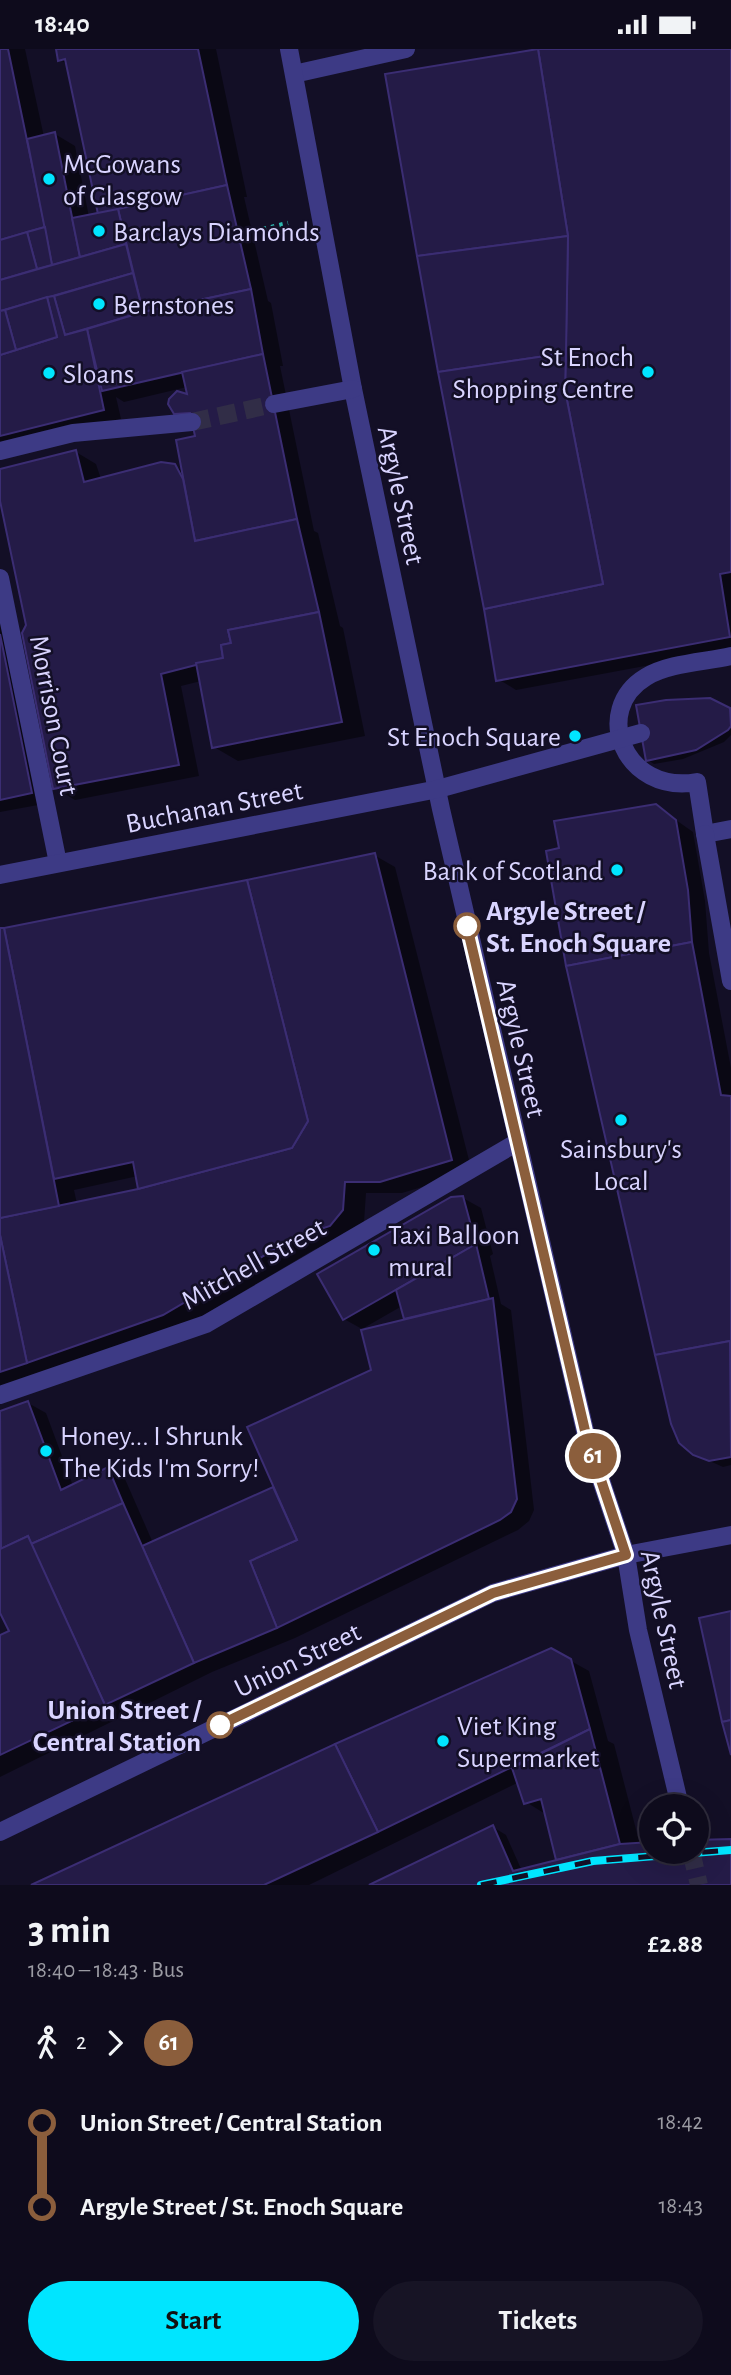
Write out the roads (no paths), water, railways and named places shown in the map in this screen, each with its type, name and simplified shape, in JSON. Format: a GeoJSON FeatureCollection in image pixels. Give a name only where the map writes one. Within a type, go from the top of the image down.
{"type":"FeatureCollection","features":[{"type":"Feature","properties":{"kind":"street","name":"Argyle Street"},"geometry":{"type":"LineString","coordinates":[[289,49],[353,389],[516,1143],[586,1435],[626,1555],[639,1630],[677,1794]]}},
{"type":"Feature","properties":{"kind":"street"},"geometry":{"type":"LineString","coordinates":[[294,74],[405,49]]}},
{"type":"Feature","properties":{"kind":"street"},"geometry":{"type":"LineString","coordinates":[[274,404],[353,389]]}},
{"type":"Feature","properties":{"kind":"street"},"geometry":{"type":"LineString","coordinates":[[0,451],[73,433],[192,422]]}},
{"type":"Feature","properties":{"kind":"street","name":"Morrison Court"},"geometry":{"type":"LineString","coordinates":[[0,578],[58,863]]}},
{"type":"Feature","properties":{"kind":"street"},"geometry":{"type":"LineString","coordinates":[[731,656],[647,676],[634,687],[623,703],[620,739],[635,767],[648,776],[667,783],[697,782],[731,981]]}},
{"type":"Feature","properties":{"kind":"street","name":"Buchanan Street"},"geometry":{"type":"LineString","coordinates":[[0,874],[438,789],[641,733]]}},
{"type":"Feature","properties":{"kind":"street"},"geometry":{"type":"LineString","coordinates":[[705,834],[731,829]]}},
{"type":"Feature","properties":{"kind":"street","name":"Mitchell Street"},"geometry":{"type":"LineString","coordinates":[[0,1395],[206,1324],[516,1143]]}},
{"type":"Feature","properties":{"kind":"street","name":"Union Street"},"geometry":{"type":"LineString","coordinates":[[0,1832],[493,1593],[626,1555],[731,1535]]}},
{"type":"Feature","properties":{"kind":"tunnel"},"geometry":{"type":"LineString","coordinates":[[192,422],[274,404]]}},
{"type":"Feature","properties":{"kind":"tunnel"},"geometry":{"type":"LineString","coordinates":[[694,1864],[699,1885]]}},
{"type":"Feature","properties":{"kind":"railway"},"geometry":{"type":"LineString","coordinates":[[481,1885],[593,1861],[731,1850]]}},
{"type":"Feature","properties":{"kind":"place","name":"McGowans of Glasgow"},"geometry":{"type":"Point","coordinates":[49,179]}},
{"type":"Feature","properties":{"kind":"place","name":"Barclays Diamonds"},"geometry":{"type":"Point","coordinates":[99,231]}},
{"type":"Feature","properties":{"kind":"place","name":"Bernstones"},"geometry":{"type":"Point","coordinates":[99,304]}},
{"type":"Feature","properties":{"kind":"place","name":"St Enoch Shopping Centre"},"geometry":{"type":"Point","coordinates":[648,372]}},
{"type":"Feature","properties":{"kind":"place","name":"Sloans"},"geometry":{"type":"Point","coordinates":[49,373]}},
{"type":"Feature","properties":{"kind":"place","name":"St Enoch Square"},"geometry":{"type":"Point","coordinates":[575,736]}},
{"type":"Feature","properties":{"kind":"place","name":"Bank of Scotland"},"geometry":{"type":"Point","coordinates":[617,870]}},
{"type":"Feature","properties":{"kind":"place","name":"Argyle Street / St. Enoch Square"},"geometry":{"type":"Point","coordinates":[467,926]}},
{"type":"Feature","properties":{"kind":"place","name":"Sainsbury's Local"},"geometry":{"type":"Point","coordinates":[621,1120]}},
{"type":"Feature","properties":{"kind":"place","name":"Taxi Balloon mural"},"geometry":{"type":"Point","coordinates":[374,1250]}},
{"type":"Feature","properties":{"kind":"place","name":"Honey... I Shrunk The Kids I'm Sorry!"},"geometry":{"type":"Point","coordinates":[46,1451]}},
{"type":"Feature","properties":{"kind":"place","name":"Union Street / Central Station"},"geometry":{"type":"Point","coordinates":[220,1725]}},
{"type":"Feature","properties":{"kind":"place","name":"Viet King Supermarket"},"geometry":{"type":"Point","coordinates":[443,1741]}}]}
